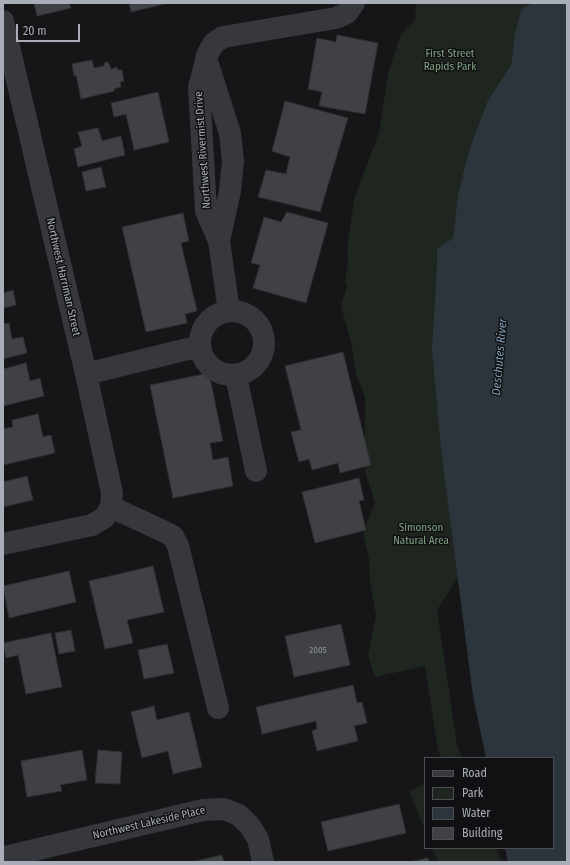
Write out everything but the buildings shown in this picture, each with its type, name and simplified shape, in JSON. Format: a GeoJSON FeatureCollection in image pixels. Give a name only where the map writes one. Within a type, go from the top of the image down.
{"type":"FeatureCollection","features":[{"type":"Feature","properties":{"kind":"street","name":"Northwest Rivermist Drive"},"geometry":{"type":"LineString","coordinates":[[229,311],[219,241],[206,211],[199,87],[206,58],[214,43],[223,37],[336,18],[347,13],[354,3]]}},
{"type":"Feature","properties":{"kind":"street","name":"Northwest Harriman Street"},"geometry":{"type":"LineString","coordinates":[[3,21],[86,374],[112,493],[111,507]]}},
{"type":"Feature","properties":{"kind":"street","name":"Northwest Rivermist Drive"},"geometry":{"type":"LineString","coordinates":[[206,58],[230,132],[233,160],[230,191],[219,241]]}},
{"type":"Feature","properties":{"kind":"street"},"geometry":{"type":"LineString","coordinates":[[229,311],[242,312],[253,318],[261,328],[265,340],[264,353],[258,364],[248,372],[236,376],[223,374],[212,368],[204,358],[200,346],[201,334],[207,322],[217,314],[229,311]]}},
{"type":"Feature","properties":{"kind":"street"},"geometry":{"type":"LineString","coordinates":[[86,374],[200,346]]}},
{"type":"Feature","properties":{"kind":"street"},"geometry":{"type":"LineString","coordinates":[[236,376],[256,471]]}},
{"type":"Feature","properties":{"kind":"street"},"geometry":{"type":"LineString","coordinates":[[3,544],[92,525],[104,518],[111,507],[173,536],[178,546],[218,708]]}},
{"type":"Feature","properties":{"kind":"street","name":"Northwest Lakeside Place"},"geometry":{"type":"LineString","coordinates":[[5,856],[203,810],[224,809],[240,815],[250,826],[258,840],[263,862]]}},
{"type":"Feature","properties":{"kind":"green space","name":"First Street Rapids Park"},"geometry":{"type":"Polygon","coordinates":[[[416,3],[532,3],[521,10],[515,34],[511,65],[487,102],[468,154],[458,195],[453,238],[437,249],[436,287],[488,531],[437,610],[457,745],[462,757],[441,757],[438,750],[425,666],[375,677],[368,655],[376,615],[370,583],[369,558],[363,533],[375,503],[365,471],[365,397],[356,374],[351,342],[341,306],[347,286],[345,281],[348,263],[347,249],[354,200],[379,132],[389,70],[400,36],[415,19],[416,3]]]}},
{"type":"Feature","properties":{"kind":"green space"},"geometry":{"type":"Polygon","coordinates":[[[424,784],[424,828],[409,791],[424,784]]]}},
{"type":"Feature","properties":{"kind":"green space"},"geometry":{"type":"Polygon","coordinates":[[[432,849],[496,849],[502,862],[438,862],[432,849]]]}},
{"type":"Feature","properties":{"kind":"water","name":"Deschutes River"},"geometry":{"type":"Polygon","coordinates":[[[532,3],[567,3],[567,862],[508,862],[505,849],[554,849],[554,757],[486,757],[473,696],[441,449],[432,348],[437,249],[453,238],[458,195],[468,154],[487,102],[511,65],[515,34],[521,10],[532,3]]]}},
{"type":"Feature","properties":{"kind":"park label","name":"Simonson Natural Area"},"geometry":{"type":"Point","coordinates":[421,534]}}]}
